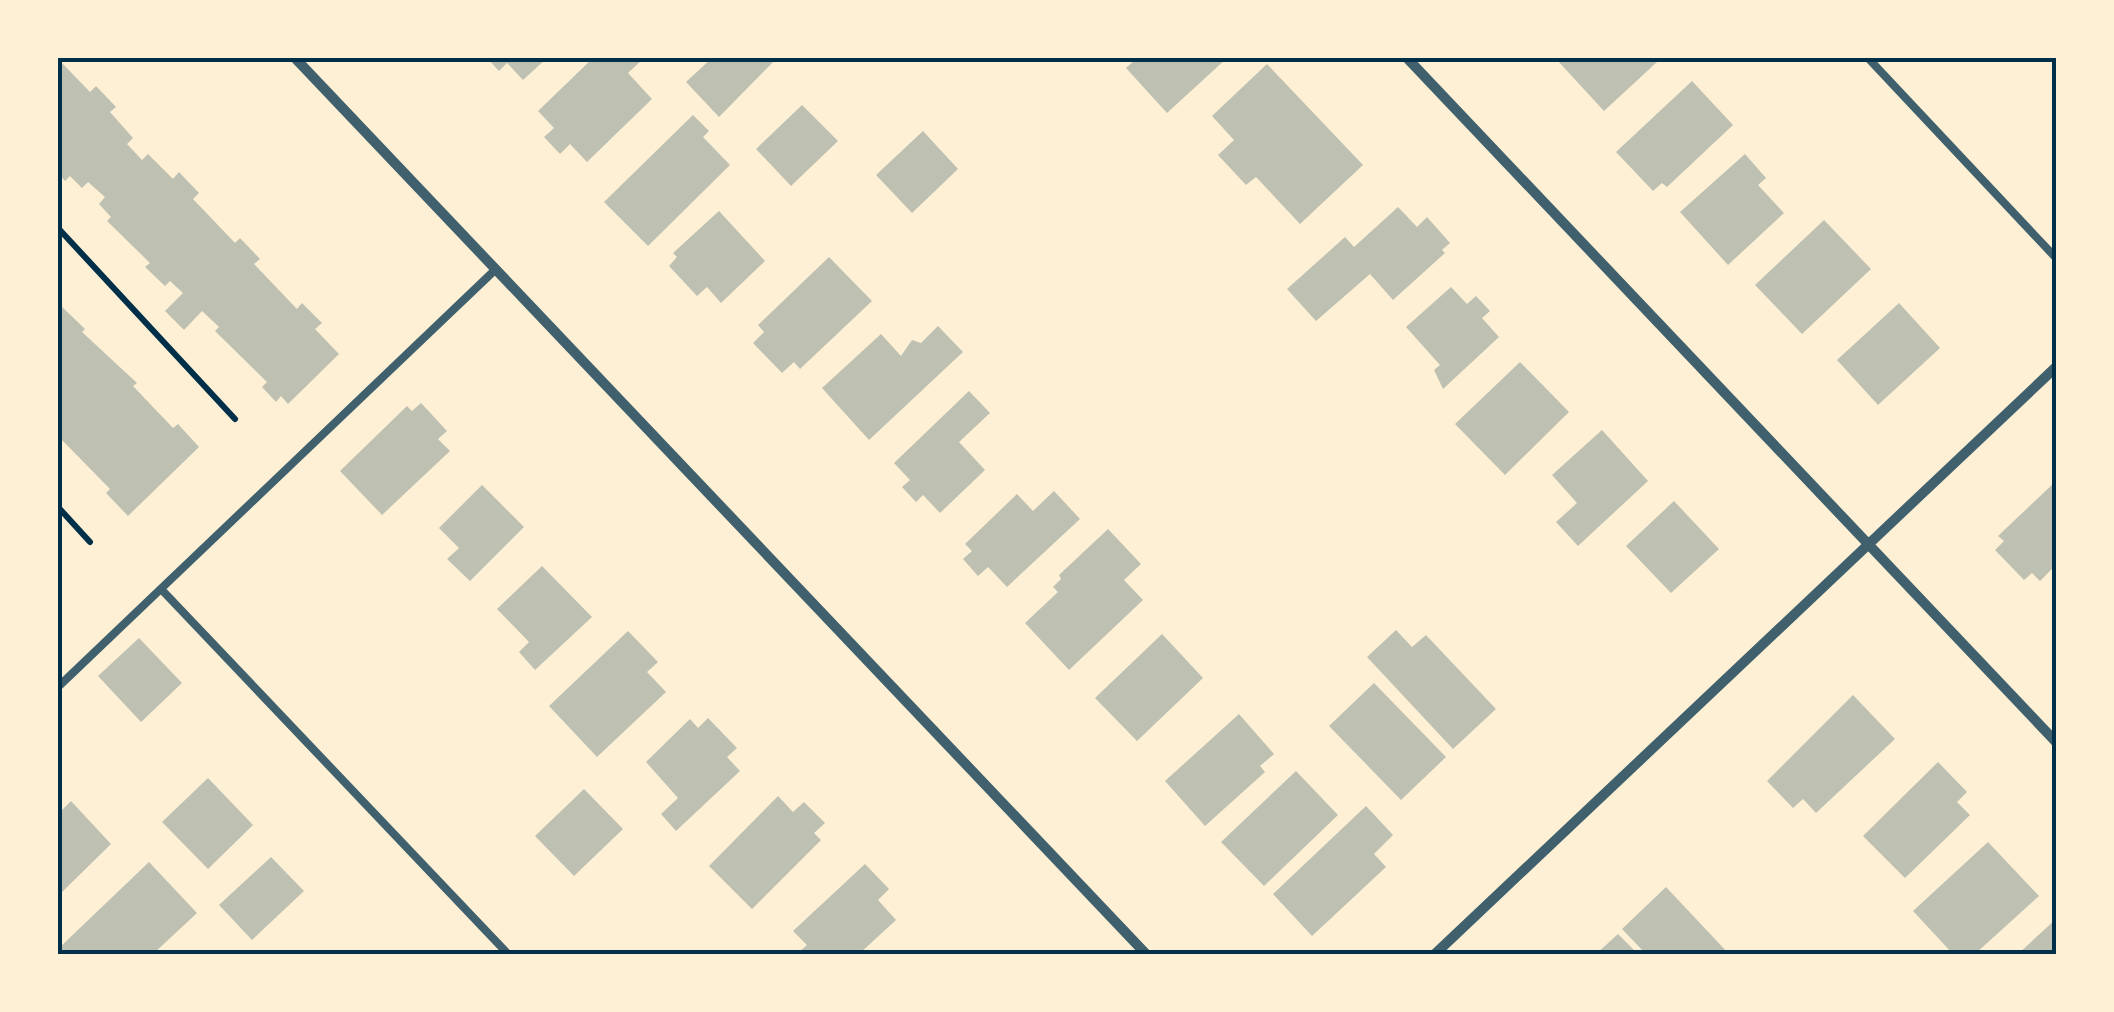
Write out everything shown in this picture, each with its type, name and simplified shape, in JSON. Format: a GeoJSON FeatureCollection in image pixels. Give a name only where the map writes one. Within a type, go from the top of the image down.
{"type":"FeatureCollection","features":[{"type":"Feature","properties":{"kind":"street"},"geometry":{"type":"LineString","coordinates":[[295,58],[1146,954]]}},
{"type":"Feature","properties":{"kind":"street"},"geometry":{"type":"LineString","coordinates":[[1406,58],[2056,742]]}},
{"type":"Feature","properties":{"kind":"street"},"geometry":{"type":"LineString","coordinates":[[1435,954],[2056,366]]}},
{"type":"Feature","properties":{"kind":"lane"},"geometry":{"type":"LineString","coordinates":[[1868,58],[2056,258]]}},
{"type":"Feature","properties":{"kind":"lane"},"geometry":{"type":"LineString","coordinates":[[58,686],[496,269]]}},
{"type":"Feature","properties":{"kind":"lane"},"geometry":{"type":"LineString","coordinates":[[161,590],[508,954]]}},
{"type":"Feature","properties":{"kind":"path"},"geometry":{"type":"LineString","coordinates":[[58,228],[235,419]]}},
{"type":"Feature","properties":{"kind":"path"},"geometry":{"type":"LineString","coordinates":[[58,507],[90,542]]}},
{"type":"Feature","properties":{"kind":"building"},"geometry":{"type":"Polygon","coordinates":[[[487,58],[547,58],[523,80],[507,63],[499,71],[487,58]]]}},
{"type":"Feature","properties":{"kind":"building"},"geometry":{"type":"Polygon","coordinates":[[[593,58],[642,60],[628,73],[652,99],[587,162],[570,144],[560,154],[544,137],[554,128],[538,111],[593,58]]]}},
{"type":"Feature","properties":{"kind":"building"},"geometry":{"type":"Polygon","coordinates":[[[712,58],[777,58],[719,117],[686,82],[712,58]]]}},
{"type":"Feature","properties":{"kind":"building"},"geometry":{"type":"Polygon","coordinates":[[[1137,58],[1227,58],[1167,113],[1126,68],[1137,58]]]}},
{"type":"Feature","properties":{"kind":"building"},"geometry":{"type":"Polygon","coordinates":[[[1559,58],[1652,58],[1657,62],[1604,111],[1559,58]]]}},
{"type":"Feature","properties":{"kind":"building"},"geometry":{"type":"Polygon","coordinates":[[[58,59],[90,92],[96,86],[116,107],[110,112],[133,138],[127,144],[142,160],[148,154],[173,179],[179,172],[199,193],[193,199],[235,243],[240,238],[260,259],[254,264],[297,309],[302,303],[322,323],[315,329],[339,354],[288,404],[281,396],[276,402],[262,387],[267,382],[215,331],[219,327],[202,311],[184,330],[165,311],[183,293],[170,281],[165,286],[145,267],[150,263],[107,221],[111,217],[99,204],[105,197],[88,182],[82,188],[70,176],[65,181],[58,173],[58,59]]]}},
{"type":"Feature","properties":{"kind":"building"},"geometry":{"type":"Polygon","coordinates":[[[1267,64],[1363,165],[1300,224],[1256,177],[1246,185],[1218,155],[1234,140],[1212,116],[1267,64]]]}},
{"type":"Feature","properties":{"kind":"building"},"geometry":{"type":"Polygon","coordinates":[[[1692,81],[1733,125],[1667,187],[1662,183],[1653,191],[1616,152],[1692,81]]]}},
{"type":"Feature","properties":{"kind":"building"},"geometry":{"type":"Polygon","coordinates":[[[802,105],[838,141],[791,186],[756,149],[802,105]]]}},
{"type":"Feature","properties":{"kind":"building"},"geometry":{"type":"Polygon","coordinates":[[[693,115],[709,131],[703,137],[730,165],[648,246],[604,202],[693,115]]]}},
{"type":"Feature","properties":{"kind":"building"},"geometry":{"type":"Polygon","coordinates":[[[923,131],[958,169],[912,213],[876,175],[923,131]]]}},
{"type":"Feature","properties":{"kind":"building"},"geometry":{"type":"Polygon","coordinates":[[[1745,154],[1766,178],[1758,185],[1784,213],[1728,265],[1680,212],[1745,154]]]}},
{"type":"Feature","properties":{"kind":"building"},"geometry":{"type":"Polygon","coordinates":[[[1398,207],[1417,227],[1427,217],[1450,243],[1442,250],[1445,253],[1393,300],[1370,274],[1316,321],[1287,289],[1345,237],[1354,247],[1398,207]]]}},
{"type":"Feature","properties":{"kind":"building"},"geometry":{"type":"Polygon","coordinates":[[[719,211],[765,261],[721,303],[707,287],[697,296],[669,266],[677,257],[673,253],[719,211]]]}},
{"type":"Feature","properties":{"kind":"building"},"geometry":{"type":"Polygon","coordinates":[[[1824,220],[1871,269],[1802,334],[1755,285],[1824,220]]]}},
{"type":"Feature","properties":{"kind":"building"},"geometry":{"type":"Polygon","coordinates":[[[829,257],[872,301],[800,369],[794,362],[782,373],[753,343],[764,332],[758,325],[829,257]]]}},
{"type":"Feature","properties":{"kind":"building"},"geometry":{"type":"Polygon","coordinates":[[[1451,287],[1467,304],[1476,296],[1490,311],[1482,318],[1499,337],[1443,389],[1434,370],[1440,365],[1406,327],[1451,287]]]}},
{"type":"Feature","properties":{"kind":"building"},"geometry":{"type":"Polygon","coordinates":[[[58,303],[85,329],[82,332],[137,383],[133,386],[173,428],[178,424],[199,447],[128,516],[106,493],[110,489],[58,436],[58,303]]]}},
{"type":"Feature","properties":{"kind":"building"},"geometry":{"type":"Polygon","coordinates":[[[1899,303],[1940,348],[1878,405],[1837,360],[1899,303]]]}},
{"type":"Feature","properties":{"kind":"building"},"geometry":{"type":"Polygon","coordinates":[[[938,326],[963,352],[869,440],[822,388],[881,334],[901,356],[912,340],[921,343],[938,326]]]}},
{"type":"Feature","properties":{"kind":"building"},"geometry":{"type":"Polygon","coordinates":[[[1520,362],[1569,412],[1505,475],[1455,424],[1520,362]]]}},
{"type":"Feature","properties":{"kind":"building"},"geometry":{"type":"Polygon","coordinates":[[[969,391],[990,413],[959,442],[985,470],[940,513],[923,495],[916,502],[902,487],[910,480],[894,463],[969,391]]]}},
{"type":"Feature","properties":{"kind":"building"},"geometry":{"type":"Polygon","coordinates":[[[421,403],[447,431],[438,439],[450,451],[382,515],[340,471],[407,406],[412,411],[421,403]]]}},
{"type":"Feature","properties":{"kind":"building"},"geometry":{"type":"Polygon","coordinates":[[[1602,430],[1648,481],[1578,546],[1556,522],[1577,503],[1552,475],[1602,430]]]}},
{"type":"Feature","properties":{"kind":"building"},"geometry":{"type":"Polygon","coordinates":[[[2056,481],[2056,565],[2040,581],[2032,573],[2024,580],[1995,550],[2004,541],[1998,536],[2056,481]]]}},
{"type":"Feature","properties":{"kind":"building"},"geometry":{"type":"Polygon","coordinates":[[[482,485],[524,527],[470,581],[447,559],[459,548],[439,528],[482,485]]]}},
{"type":"Feature","properties":{"kind":"building"},"geometry":{"type":"Polygon","coordinates":[[[1054,491],[1080,519],[1007,587],[988,567],[978,576],[963,559],[972,551],[965,544],[1017,494],[1033,511],[1054,491]]]}},
{"type":"Feature","properties":{"kind":"building"},"geometry":{"type":"Polygon","coordinates":[[[1674,501],[1719,549],[1671,593],[1626,546],[1674,501]]]}},
{"type":"Feature","properties":{"kind":"building"},"geometry":{"type":"Polygon","coordinates":[[[1108,529],[1141,564],[1124,580],[1143,600],[1069,670],[1025,623],[1058,592],[1053,587],[1061,579],[1059,575],[1108,529]]]}},
{"type":"Feature","properties":{"kind":"building"},"geometry":{"type":"Polygon","coordinates":[[[542,566],[592,617],[535,670],[519,652],[529,642],[497,609],[542,566]]]}},
{"type":"Feature","properties":{"kind":"building"},"geometry":{"type":"Polygon","coordinates":[[[1396,630],[1412,647],[1426,635],[1496,709],[1453,749],[1367,657],[1396,630]]]}},
{"type":"Feature","properties":{"kind":"building"},"geometry":{"type":"Polygon","coordinates":[[[628,631],[658,662],[647,672],[666,692],[597,757],[549,706],[628,631]]]}},
{"type":"Feature","properties":{"kind":"building"},"geometry":{"type":"Polygon","coordinates":[[[1162,634],[1203,678],[1137,741],[1095,698],[1162,634]]]}},
{"type":"Feature","properties":{"kind":"building"},"geometry":{"type":"Polygon","coordinates":[[[139,638],[182,683],[141,722],[98,676],[139,638]]]}},
{"type":"Feature","properties":{"kind":"building"},"geometry":{"type":"Polygon","coordinates":[[[1374,683],[1446,757],[1401,800],[1329,726],[1374,683]]]}},
{"type":"Feature","properties":{"kind":"building"},"geometry":{"type":"Polygon","coordinates":[[[1853,695],[1895,739],[1816,813],[1803,799],[1793,808],[1767,781],[1853,695]]]}},
{"type":"Feature","properties":{"kind":"building"},"geometry":{"type":"Polygon","coordinates":[[[1239,714],[1274,754],[1260,766],[1265,772],[1205,826],[1165,781],[1239,714]]]}},
{"type":"Feature","properties":{"kind":"building"},"geometry":{"type":"Polygon","coordinates":[[[708,718],[737,748],[727,757],[740,771],[676,831],[661,814],[678,798],[646,762],[690,719],[698,728],[708,718]]]}},
{"type":"Feature","properties":{"kind":"building"},"geometry":{"type":"Polygon","coordinates":[[[1938,762],[1967,792],[1957,802],[1970,815],[1905,878],[1863,836],[1938,762]]]}},
{"type":"Feature","properties":{"kind":"building"},"geometry":{"type":"Polygon","coordinates":[[[1296,771],[1338,815],[1264,886],[1221,842],[1296,771]]]}},
{"type":"Feature","properties":{"kind":"building"},"geometry":{"type":"Polygon","coordinates":[[[208,778],[253,825],[208,869],[162,822],[208,778]]]}},
{"type":"Feature","properties":{"kind":"building"},"geometry":{"type":"Polygon","coordinates":[[[584,789],[623,829],[574,876],[535,836],[584,789]]]}},
{"type":"Feature","properties":{"kind":"building"},"geometry":{"type":"Polygon","coordinates":[[[778,796],[793,812],[804,802],[825,823],[814,833],[821,840],[752,909],[709,866],[778,796]]]}},
{"type":"Feature","properties":{"kind":"building"},"geometry":{"type":"Polygon","coordinates":[[[71,801],[111,844],[58,896],[58,814],[71,801]]]}},
{"type":"Feature","properties":{"kind":"building"},"geometry":{"type":"Polygon","coordinates":[[[1366,806],[1393,835],[1374,854],[1386,867],[1312,936],[1273,894],[1366,806]]]}},
{"type":"Feature","properties":{"kind":"building"},"geometry":{"type":"Polygon","coordinates":[[[1988,842],[2039,896],[1975,954],[1953,954],[1913,911],[1988,842]]]}},
{"type":"Feature","properties":{"kind":"building"},"geometry":{"type":"Polygon","coordinates":[[[271,857],[304,891],[252,940],[219,905],[271,857]]]}},
{"type":"Feature","properties":{"kind":"building"},"geometry":{"type":"Polygon","coordinates":[[[149,862],[197,913],[153,954],[58,954],[58,949],[149,862]]]}},
{"type":"Feature","properties":{"kind":"building"},"geometry":{"type":"Polygon","coordinates":[[[865,864],[889,889],[878,900],[896,920],[859,954],[799,952],[807,945],[793,931],[865,864]]]}},
{"type":"Feature","properties":{"kind":"building"},"geometry":{"type":"Polygon","coordinates":[[[1666,887],[1729,954],[1646,954],[1622,929],[1666,887]]]}},
{"type":"Feature","properties":{"kind":"building"},"geometry":{"type":"Polygon","coordinates":[[[2056,919],[2056,954],[2018,954],[2056,919]]]}},
{"type":"Feature","properties":{"kind":"building"},"geometry":{"type":"Polygon","coordinates":[[[1618,934],[1638,954],[1596,954],[1618,934]]]}}]}
